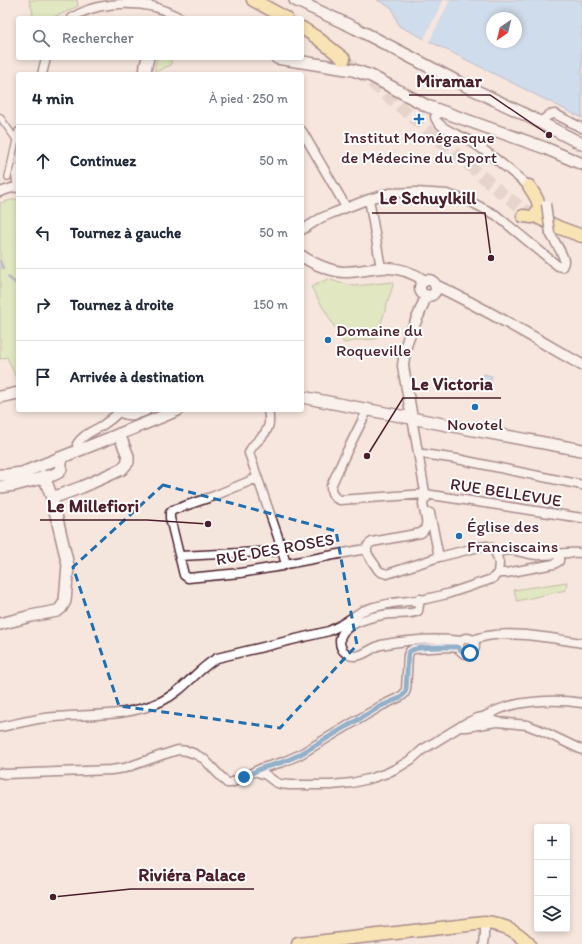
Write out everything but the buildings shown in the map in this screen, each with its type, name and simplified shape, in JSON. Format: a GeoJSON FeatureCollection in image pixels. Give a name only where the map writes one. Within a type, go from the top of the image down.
{"type":"FeatureCollection","features":[{"type":"Feature","properties":{"kind":"main road"},"geometry":{"type":"LineString","coordinates":[[253,0],[282,16]]}},
{"type":"Feature","properties":{"kind":"main road"},"geometry":{"type":"LineString","coordinates":[[295,0],[355,28],[582,144]]}},
{"type":"Feature","properties":{"kind":"main road"},"geometry":{"type":"LineString","coordinates":[[304,29],[344,59]]}},
{"type":"Feature","properties":{"kind":"main road"},"geometry":{"type":"LineString","coordinates":[[145,72],[147,60]]}},
{"type":"Feature","properties":{"kind":"main road"},"geometry":{"type":"LineString","coordinates":[[290,60],[353,70],[365,74],[427,106],[538,145],[582,164]]}},
{"type":"Feature","properties":{"kind":"main road"},"geometry":{"type":"LineString","coordinates":[[524,216],[532,217],[539,209],[537,200],[529,186]]}},
{"type":"Feature","properties":{"kind":"main road"},"geometry":{"type":"LineString","coordinates":[[539,218],[582,236]]}},
{"type":"Feature","properties":{"kind":"main road"},"geometry":{"type":"LineString","coordinates":[[0,397],[16,393]]}},
{"type":"Feature","properties":{"kind":"main road"},"geometry":{"type":"LineString","coordinates":[[304,396],[582,450]]}},
{"type":"Feature","properties":{"kind":"main road"},"geometry":{"type":"LineString","coordinates":[[122,412],[128,414],[140,412]]}},
{"type":"Feature","properties":{"kind":"main road"},"geometry":{"type":"LineString","coordinates":[[0,475],[22,473],[173,412]]}},
{"type":"Feature","properties":{"kind":"main road"},"geometry":{"type":"LineString","coordinates":[[52,498],[82,487],[122,469],[128,462],[128,456],[119,434]]}},
{"type":"Feature","properties":{"kind":"main road"},"geometry":{"type":"LineString","coordinates":[[0,487],[15,485],[56,474],[61,468],[59,458]]}},
{"type":"Feature","properties":{"kind":"main road"},"geometry":{"type":"LineString","coordinates":[[0,624],[57,611],[62,608],[65,601],[68,565],[52,498],[44,476]]}},
{"type":"Feature","properties":{"kind":"main road"},"geometry":{"type":"LineString","coordinates":[[298,944],[485,923],[507,927],[529,944]]}},
{"type":"Feature","properties":{"kind":"street"},"geometry":{"type":"LineString","coordinates":[[76,16],[100,7],[132,4],[165,10],[177,16]]}},
{"type":"Feature","properties":{"kind":"street"},"geometry":{"type":"LineString","coordinates":[[42,72],[46,60]]}},
{"type":"Feature","properties":{"kind":"street"},"geometry":{"type":"LineString","coordinates":[[304,229],[322,218],[346,207],[389,193],[415,192],[447,194],[471,202],[496,215],[558,266],[562,267],[564,258],[554,242],[550,232],[546,204],[540,196],[478,146],[441,126],[435,117],[440,113],[444,113]]}},
{"type":"Feature","properties":{"kind":"street"},"geometry":{"type":"LineString","coordinates":[[539,123],[549,115],[555,114],[582,128]]}},
{"type":"Feature","properties":{"kind":"street"},"geometry":{"type":"LineString","coordinates":[[0,117],[16,140]]}},
{"type":"Feature","properties":{"kind":"street"},"geometry":{"type":"LineString","coordinates":[[304,134],[346,207]]}},
{"type":"Feature","properties":{"kind":"street"},"geometry":{"type":"LineString","coordinates":[[8,177],[16,145]]}},
{"type":"Feature","properties":{"kind":"street"},"geometry":{"type":"LineString","coordinates":[[0,192],[16,188]]}},
{"type":"Feature","properties":{"kind":"street"},"geometry":{"type":"LineString","coordinates":[[369,199],[381,268]]}},
{"type":"Feature","properties":{"kind":"street"},"geometry":{"type":"LineString","coordinates":[[304,258],[308,261],[323,267],[343,272],[381,268],[400,270],[413,274],[425,281],[429,280],[435,285],[491,313],[582,365]]}},
{"type":"Feature","properties":{"kind":"street"},"geometry":{"type":"LineString","coordinates":[[425,281],[420,288],[426,295]]}},
{"type":"Feature","properties":{"kind":"street"},"geometry":{"type":"LineString","coordinates":[[426,295],[430,295],[434,292],[436,288],[435,285]]}},
{"type":"Feature","properties":{"kind":"street"},"geometry":{"type":"LineString","coordinates":[[426,295],[423,306],[409,337],[403,359],[403,366],[425,494],[439,558]]}},
{"type":"Feature","properties":{"kind":"street","name":"RUE BELLEVUE"},"geometry":{"type":"LineString","coordinates":[[368,409],[331,486],[331,490],[335,498],[340,500],[425,494],[582,518]]}},
{"type":"Feature","properties":{"kind":"street"},"geometry":{"type":"LineString","coordinates":[[78,451],[77,444],[82,438],[102,425],[118,412]]}},
{"type":"Feature","properties":{"kind":"street"},"geometry":{"type":"LineString","coordinates":[[268,412],[269,425],[265,433],[250,448],[249,453],[286,564]]}},
{"type":"Feature","properties":{"kind":"street"},"geometry":{"type":"LineString","coordinates":[[419,455],[423,454],[457,459],[582,485]]}},
{"type":"Feature","properties":{"kind":"street"},"geometry":{"type":"LineString","coordinates":[[257,478],[214,496],[173,510],[170,513],[180,556],[282,551]]}},
{"type":"Feature","properties":{"kind":"street","name":"RUE DES ROSES"},"geometry":{"type":"LineString","coordinates":[[180,556],[184,574],[188,578],[240,573],[360,550],[368,552],[369,544],[372,542],[421,533],[425,530],[427,526],[423,502],[425,494]]}},
{"type":"Feature","properties":{"kind":"street"},"geometry":{"type":"LineString","coordinates":[[368,552],[379,571],[387,574],[439,558],[487,546],[492,548],[496,553],[499,563],[495,576]]}},
{"type":"Feature","properties":{"kind":"street"},"geometry":{"type":"LineString","coordinates":[[496,553],[507,549],[533,554],[571,552],[582,554]]}},
{"type":"Feature","properties":{"kind":"street"},"geometry":{"type":"LineString","coordinates":[[0,727],[45,718],[113,714],[145,708],[162,701],[179,691],[206,665],[217,658],[330,630],[340,626],[362,611],[374,607],[447,594],[495,576],[554,564],[559,561],[559,553]]}},
{"type":"Feature","properties":{"kind":"street"},"geometry":{"type":"LineString","coordinates":[[0,773],[111,770],[125,768],[178,750],[187,751],[204,758],[227,783],[231,783],[262,768],[283,762],[299,755],[381,706],[400,698],[406,690],[408,654],[413,649],[448,647],[460,644],[463,638],[467,637],[475,642],[473,652],[468,654],[463,652],[460,644],[449,639],[407,641],[379,646],[360,655],[351,656],[345,653],[341,648],[340,640],[346,628],[365,619],[392,613],[414,613],[418,611],[420,599]]}},
{"type":"Feature","properties":{"kind":"street"},"geometry":{"type":"LineString","coordinates":[[392,603],[392,613]]}},
{"type":"Feature","properties":{"kind":"street"},"geometry":{"type":"LineString","coordinates":[[473,640],[481,637],[511,634],[529,635],[582,643]]}},
{"type":"Feature","properties":{"kind":"street"},"geometry":{"type":"LineString","coordinates":[[255,771],[266,775],[280,784],[331,785],[352,783],[387,774],[466,723],[501,708],[518,704],[544,701],[582,703]]}},
{"type":"Feature","properties":{"kind":"street"},"geometry":{"type":"LineString","coordinates":[[497,711],[494,713],[494,717],[498,722]]}},
{"type":"Feature","properties":{"kind":"street"},"geometry":{"type":"LineString","coordinates":[[483,717],[498,722],[527,725],[582,750]]}},
{"type":"Feature","properties":{"kind":"street"},"geometry":{"type":"LineString","coordinates":[[461,727],[498,722]]}},
{"type":"Feature","properties":{"kind":"street"},"geometry":{"type":"LineString","coordinates":[[272,779],[274,771],[283,762]]}},
{"type":"Feature","properties":{"kind":"street"},"geometry":{"type":"LineString","coordinates":[[485,923],[484,940],[491,944]]}},
{"type":"Feature","properties":{"kind":"highlighted area"},"geometry":{"type":"Polygon","coordinates":[[[163,485],[336,531],[357,645],[280,728],[119,706],[73,567],[163,485]]]}},
{"type":"Feature","properties":{"kind":"green space"},"geometry":{"type":"Polygon","coordinates":[[[29,0],[77,0],[78,6],[56,16],[33,16],[29,0]]]}},
{"type":"Feature","properties":{"kind":"green space"},"geometry":{"type":"Polygon","coordinates":[[[156,60],[171,60],[171,65],[155,72],[156,60]]]}},
{"type":"Feature","properties":{"kind":"green space"},"geometry":{"type":"Polygon","coordinates":[[[16,199],[16,377],[7,357],[0,359],[0,203],[16,199]]]}},
{"type":"Feature","properties":{"kind":"green space"},"geometry":{"type":"Polygon","coordinates":[[[328,279],[355,286],[392,282],[393,285],[376,339],[344,343],[311,287],[328,279]]]}},
{"type":"Feature","properties":{"kind":"green space"},"geometry":{"type":"Polygon","coordinates":[[[567,582],[566,590],[517,601],[514,590],[567,582]]]}},
{"type":"Feature","properties":{"kind":"water"},"geometry":{"type":"Polygon","coordinates":[[[377,0],[582,0],[582,118],[399,26],[392,8],[377,0]]]}},
{"type":"Feature","properties":{"kind":"water"},"geometry":{"type":"Polygon","coordinates":[[[484,374],[492,376],[489,390],[481,388],[484,374]]]}},
{"type":"Feature","properties":{"kind":"pier"},"geometry":{"type":"Polygon","coordinates":[[[443,0],[450,0],[429,42],[424,39],[443,0]]]}},
{"type":"Feature","properties":{"kind":"waterway"},"geometry":{"type":"LineString","coordinates":[[0,261],[3,268]]}},
{"type":"Feature","properties":{"kind":"waterway"},"geometry":{"type":"LineString","coordinates":[[8,277],[16,283]]}},
{"type":"Feature","properties":{"kind":"tunnel"},"geometry":{"type":"LineString","coordinates":[[344,59],[505,196],[538,218]]}},
{"type":"Feature","properties":{"kind":"place","name":"Institut Monégasque de Médecine du Sport"},"geometry":{"type":"Point","coordinates":[419,119]}},
{"type":"Feature","properties":{"kind":"place","name":"Miramar"},"geometry":{"type":"Point","coordinates":[549,135]}},
{"type":"Feature","properties":{"kind":"place","name":"Le Schuylkill"},"geometry":{"type":"Point","coordinates":[491,258]}},
{"type":"Feature","properties":{"kind":"place","name":"Domaine du Roqueville"},"geometry":{"type":"Point","coordinates":[328,340]}},
{"type":"Feature","properties":{"kind":"place","name":"Novotel"},"geometry":{"type":"Point","coordinates":[475,407]}},
{"type":"Feature","properties":{"kind":"place","name":"Le Victoria"},"geometry":{"type":"Point","coordinates":[367,456]}},
{"type":"Feature","properties":{"kind":"place","name":"Le Millefiori"},"geometry":{"type":"Point","coordinates":[208,524]}},
{"type":"Feature","properties":{"kind":"place","name":"Église des Franciscains"},"geometry":{"type":"Point","coordinates":[459,536]}},
{"type":"Feature","properties":{"kind":"place","name":"Riviéra Palace"},"geometry":{"type":"Point","coordinates":[53,897]}},
{"type":"Feature","properties":{"kind":"route"},"geometry":{"type":"LineString","coordinates":[[244,777],[262,768],[283,762],[299,755],[381,706],[400,698],[406,690],[408,654],[413,649],[456,647],[465,653],[470,653]]}}]}
